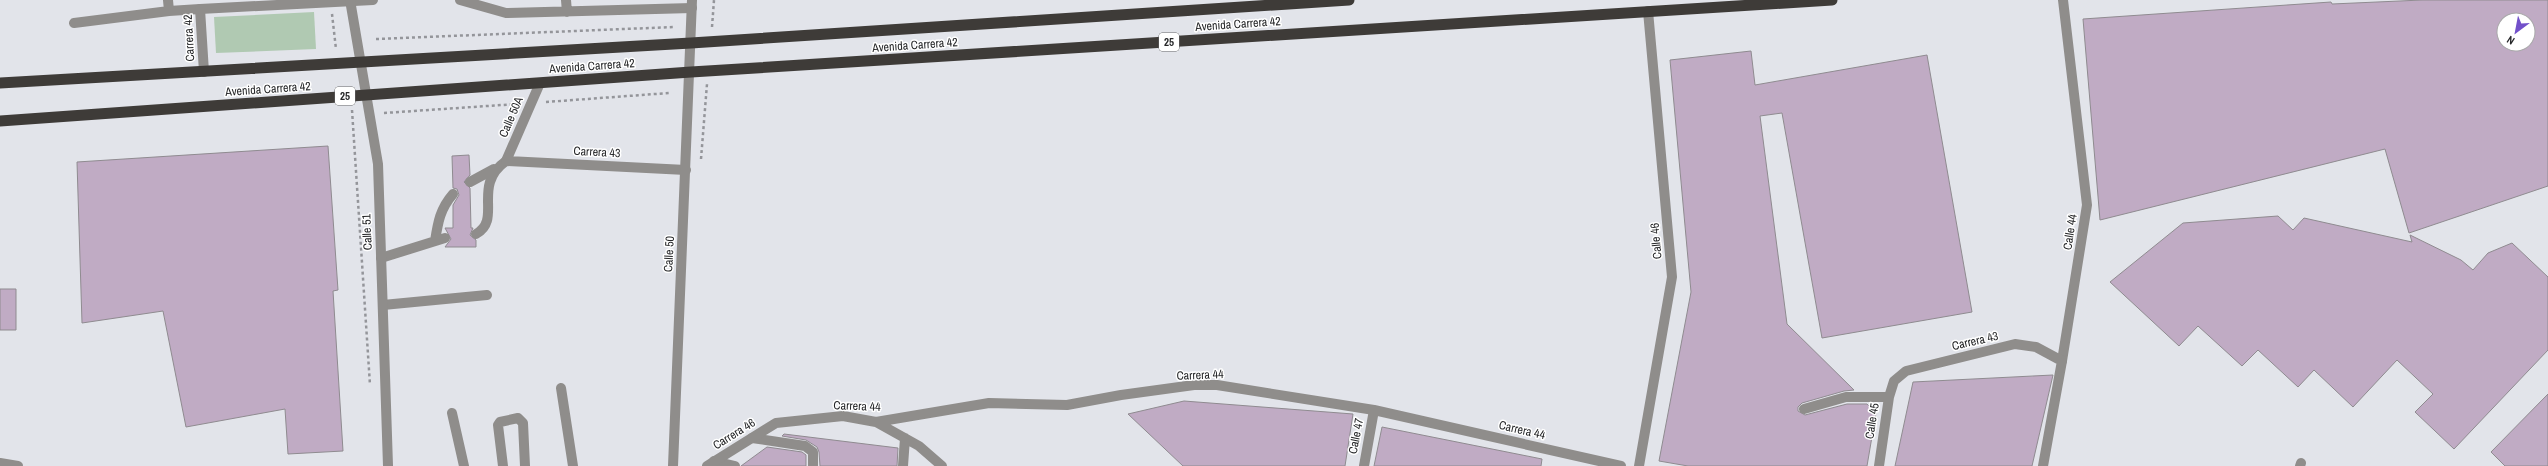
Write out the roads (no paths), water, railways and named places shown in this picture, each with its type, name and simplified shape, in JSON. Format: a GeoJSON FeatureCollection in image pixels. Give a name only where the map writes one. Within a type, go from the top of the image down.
{"type":"FeatureCollection","features":[{"type":"Feature","properties":{"kind":"highway","name":"Avenida Carrera 42"},"geometry":{"type":"LineString","coordinates":[[0,84],[691,43],[1349,0]]}},
{"type":"Feature","properties":{"kind":"highway","name":"Avenida Carrera 42"},"geometry":{"type":"LineString","coordinates":[[0,121],[691,72],[1832,0]]}},
{"type":"Feature","properties":{"kind":"street"},"geometry":{"type":"LineString","coordinates":[[168,0],[169,11]]}},
{"type":"Feature","properties":{"kind":"street","name":"Carrera 42"},"geometry":{"type":"LineString","coordinates":[[204,72],[200,9],[373,0]]}},
{"type":"Feature","properties":{"kind":"street"},"geometry":{"type":"LineString","coordinates":[[460,0],[506,13],[567,12],[692,4]]}},
{"type":"Feature","properties":{"kind":"street"},"geometry":{"type":"LineString","coordinates":[[566,0],[567,12]]}},
{"type":"Feature","properties":{"kind":"street","name":"Calle 44"},"geometry":{"type":"LineString","coordinates":[[2043,466],[2087,205],[2062,0]]}},
{"type":"Feature","properties":{"kind":"street","name":"Calle 51"},"geometry":{"type":"LineString","coordinates":[[350,1],[368,95],[378,164],[388,466]]}},
{"type":"Feature","properties":{"kind":"street","name":"Calle 50"},"geometry":{"type":"LineString","coordinates":[[673,466],[691,72],[692,4]]}},
{"type":"Feature","properties":{"kind":"street"},"geometry":{"type":"LineString","coordinates":[[74,23],[169,11],[200,9]]}},
{"type":"Feature","properties":{"kind":"street","name":"Calle 46"},"geometry":{"type":"LineString","coordinates":[[1639,466],[1672,278],[1648,11]]}},
{"type":"Feature","properties":{"kind":"street","name":"Calle 50A"},"geometry":{"type":"LineString","coordinates":[[506,161],[540,83]]}},
{"type":"Feature","properties":{"kind":"street"},"geometry":{"type":"LineString","coordinates":[[470,182],[506,161]]}},
{"type":"Feature","properties":{"kind":"street","name":"Carrera 43"},"geometry":{"type":"LineString","coordinates":[[506,161],[686,170]]}},
{"type":"Feature","properties":{"kind":"street"},"geometry":{"type":"LineString","coordinates":[[476,234],[484,230],[487,222],[488,183],[494,169]]}},
{"type":"Feature","properties":{"kind":"street"},"geometry":{"type":"LineString","coordinates":[[381,258],[440,240],[439,215],[444,204],[453,194]]}},
{"type":"Feature","properties":{"kind":"street"},"geometry":{"type":"LineString","coordinates":[[383,305],[486,295]]}},
{"type":"Feature","properties":{"kind":"street","name":"Carrera 43"},"geometry":{"type":"LineString","coordinates":[[1894,381],[1906,370],[2015,344],[2036,347],[2062,360]]}},
{"type":"Feature","properties":{"kind":"street","name":"Calle 45"},"geometry":{"type":"LineString","coordinates":[[1878,466],[1889,397],[1894,381]]}},
{"type":"Feature","properties":{"kind":"street","name":"Carrera 44"},"geometry":{"type":"LineString","coordinates":[[776,423],[843,416],[876,422],[989,403],[1067,405],[1120,395],[1202,385],[1217,385],[1374,410],[1622,466]]}},
{"type":"Feature","properties":{"kind":"street"},"geometry":{"type":"LineString","coordinates":[[561,388],[573,466]]}},
{"type":"Feature","properties":{"kind":"street"},"geometry":{"type":"LineString","coordinates":[[1804,409],[1846,397],[1889,397]]}},
{"type":"Feature","properties":{"kind":"street","name":"Calle 47"},"geometry":{"type":"LineString","coordinates":[[1364,466],[1374,410]]}},
{"type":"Feature","properties":{"kind":"street"},"geometry":{"type":"LineString","coordinates":[[452,413],[464,466]]}},
{"type":"Feature","properties":{"kind":"street"},"geometry":{"type":"LineString","coordinates":[[503,466],[498,425],[500,422],[518,418],[523,423],[525,466]]}},
{"type":"Feature","properties":{"kind":"street"},"geometry":{"type":"LineString","coordinates":[[876,422],[919,446],[940,464]]}},
{"type":"Feature","properties":{"kind":"street","name":"Carrera 46"},"geometry":{"type":"LineString","coordinates":[[710,464],[776,423]]}},
{"type":"Feature","properties":{"kind":"street"},"geometry":{"type":"LineString","coordinates":[[752,438],[805,446],[813,452],[813,466]]}},
{"type":"Feature","properties":{"kind":"street"},"geometry":{"type":"LineString","coordinates":[[903,466],[905,438]]}},
{"type":"Feature","properties":{"kind":"street"},"geometry":{"type":"LineString","coordinates":[[0,463],[18,466]]}},
{"type":"Feature","properties":{"kind":"street"},"geometry":{"type":"LineString","coordinates":[[710,464],[735,466]]}}]}
